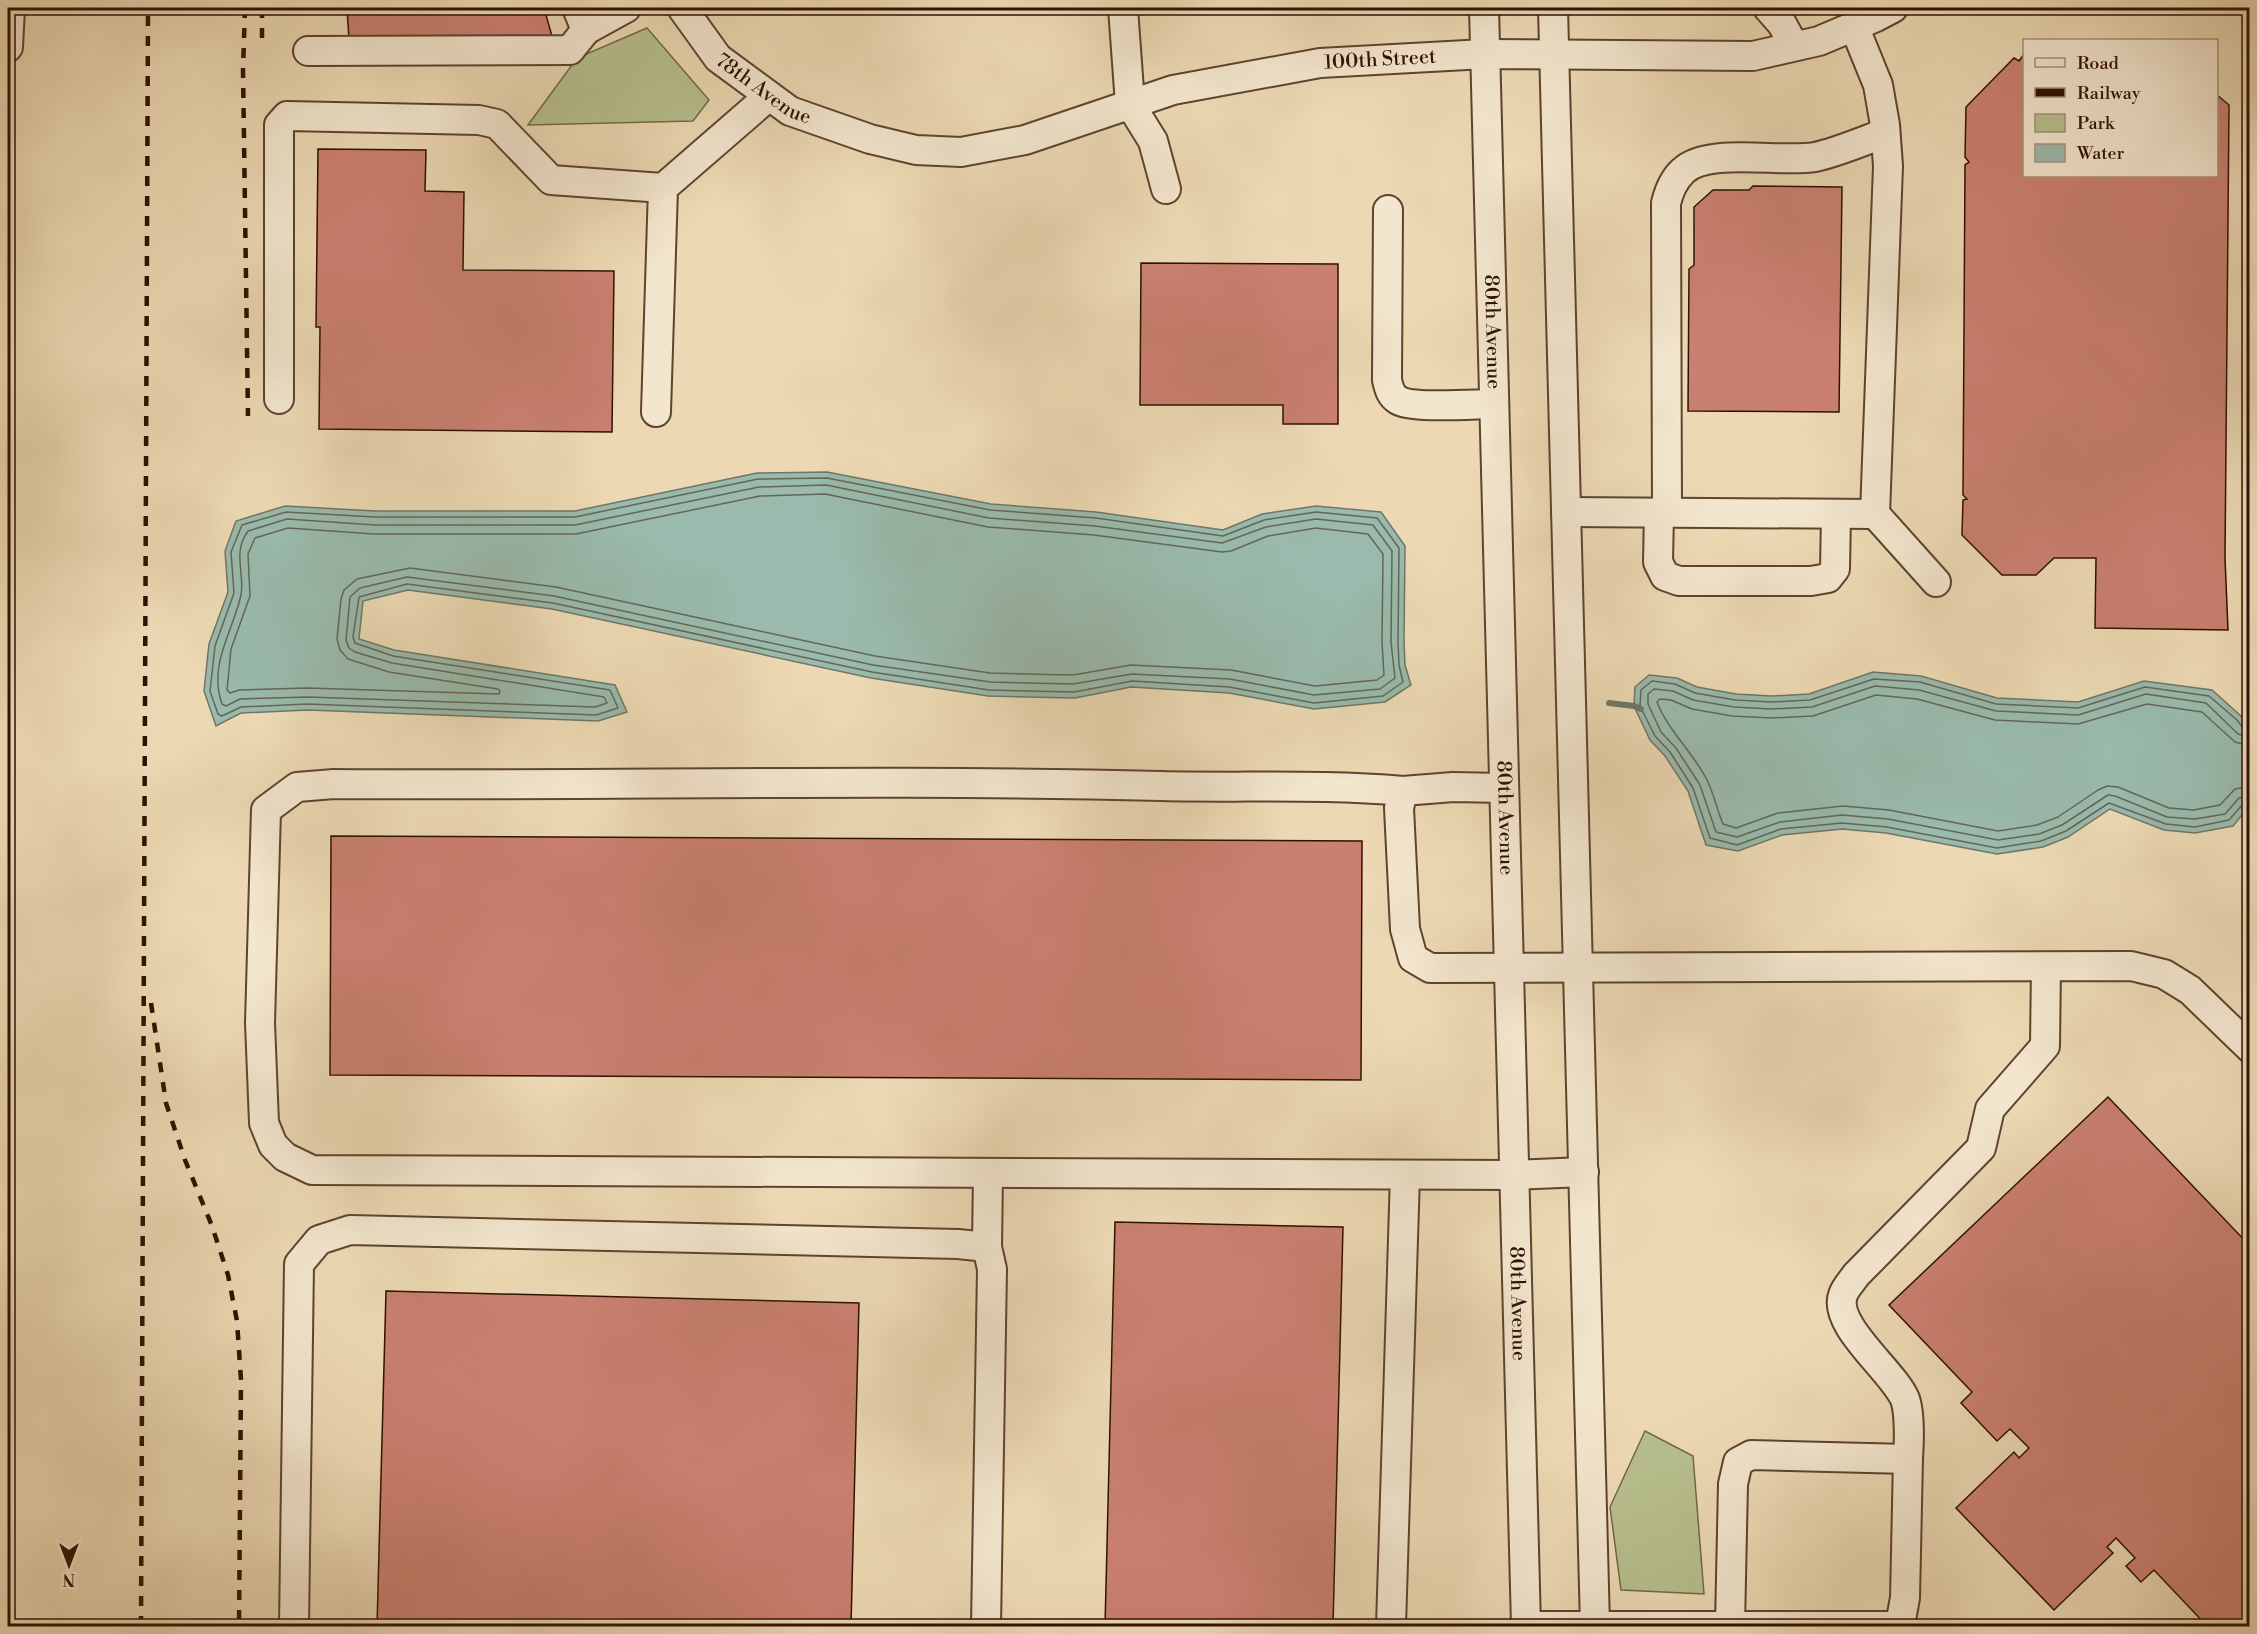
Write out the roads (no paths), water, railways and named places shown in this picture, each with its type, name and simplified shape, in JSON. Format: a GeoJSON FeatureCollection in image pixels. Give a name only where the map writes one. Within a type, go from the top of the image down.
{"type":"FeatureCollection","features":[{"type":"Feature","properties":{"kind":"street"},"geometry":{"type":"LineString","coordinates":[[8,47],[10,8]]}},
{"type":"Feature","properties":{"kind":"street"},"geometry":{"type":"LineString","coordinates":[[308,51],[570,50],[582,19],[626,8]]}},
{"type":"Feature","properties":{"kind":"street","name":"78th Avenue"},"geometry":{"type":"LineString","coordinates":[[682,8],[718,58],[790,111],[870,139]]}},
{"type":"Feature","properties":{"kind":"street"},"geometry":{"type":"LineString","coordinates":[[1124,8],[1130,104],[1153,141],[1166,189]]}},
{"type":"Feature","properties":{"kind":"street","name":"80th Avenue"},"geometry":{"type":"LineString","coordinates":[[1484,8],[1526,1626]]}},
{"type":"Feature","properties":{"kind":"street"},"geometry":{"type":"LineString","coordinates":[[1553,8],[1595,1626]]}},
{"type":"Feature","properties":{"kind":"street"},"geometry":{"type":"LineString","coordinates":[[1768,8],[1782,24],[1794,46]]}},
{"type":"Feature","properties":{"kind":"street","name":"100th Street"},"geometry":{"type":"LineString","coordinates":[[870,139],[916,150],[961,152],[1025,140],[1173,90],[1320,63],[1485,54],[1753,56],[1819,41],[1893,8]]}},
{"type":"Feature","properties":{"kind":"street"},"geometry":{"type":"LineString","coordinates":[[1854,26],[1878,85],[1885,133],[1887,178],[1875,514],[1936,582]]}},
{"type":"Feature","properties":{"kind":"street"},"geometry":{"type":"LineString","coordinates":[[279,399],[279,125],[287,116],[479,120],[497,124],[551,180],[663,188],[769,96]]}},
{"type":"Feature","properties":{"kind":"street"},"geometry":{"type":"LineString","coordinates":[[1836,514],[1834,569],[1828,578],[1811,581],[1679,581],[1665,576],[1658,562],[1663,512],[1666,203],[1670,187],[1683,170],[1700,161],[1731,157],[1785,160],[1816,156],[1885,133]]}},
{"type":"Feature","properties":{"kind":"street"},"geometry":{"type":"LineString","coordinates":[[656,412],[663,188]]}},
{"type":"Feature","properties":{"kind":"street"},"geometry":{"type":"LineString","coordinates":[[1389,210],[1387,380],[1390,392],[1399,401],[1413,404],[1494,404]]}},
{"type":"Feature","properties":{"kind":"street"},"geometry":{"type":"LineString","coordinates":[[1566,512],[1875,514]]}},
{"type":"Feature","properties":{"kind":"street"},"geometry":{"type":"LineString","coordinates":[[1503,788],[1453,787],[1403,791],[1357,787],[1217,788],[1013,783],[334,784],[297,787],[266,810],[260,1023],[264,1123],[273,1145],[285,1157],[312,1170],[1405,1175],[1515,1175],[1584,1172]]}},
{"type":"Feature","properties":{"kind":"street"},"geometry":{"type":"LineString","coordinates":[[1403,791],[1399,808],[1405,929],[1413,958],[1430,968],[2131,966],[2164,974],[2190,990],[2250,1048]]}},
{"type":"Feature","properties":{"kind":"street"},"geometry":{"type":"LineString","coordinates":[[1538,1626],[1901,1626],[1905,1599],[1909,1437],[1905,1399],[1850,1328],[1842,1310],[1843,1295],[1863,1269],[1981,1148],[1990,1109],[2045,1046],[2046,967]]}},
{"type":"Feature","properties":{"kind":"street"},"geometry":{"type":"LineString","coordinates":[[986,1626],[992,1269],[987,1246],[988,1173]]}},
{"type":"Feature","properties":{"kind":"street"},"geometry":{"type":"LineString","coordinates":[[1391,1626],[1405,1175]]}},
{"type":"Feature","properties":{"kind":"street"},"geometry":{"type":"LineString","coordinates":[[294,1626],[300,1264],[319,1240],[350,1230],[987,1246]]}},
{"type":"Feature","properties":{"kind":"street"},"geometry":{"type":"LineString","coordinates":[[1730,1625],[1733,1484],[1738,1462],[1751,1455],[1908,1459]]}},
{"type":"Feature","properties":{"kind":"water"},"geometry":{"type":"Polygon","coordinates":[[[827,472],[991,504],[1096,512],[1223,530],[1262,514],[1316,506],[1381,512],[1405,546],[1405,665],[1411,685],[1385,702],[1314,709],[1229,693],[1131,687],[1075,698],[988,696],[871,678],[552,609],[408,590],[363,601],[359,639],[394,650],[615,685],[627,712],[598,721],[308,710],[241,713],[216,726],[204,691],[209,644],[228,592],[225,551],[236,521],[285,506],[375,511],[575,511],[757,473],[827,472]]]}},
{"type":"Feature","properties":{"kind":"water"},"geometry":{"type":"Polygon","coordinates":[[[1873,672],[1921,676],[1997,698],[2078,702],[2144,681],[2212,690],[2241,716],[2249,727],[2249,806],[2233,826],[2195,833],[2164,830],[2110,809],[2068,837],[2043,847],[1997,854],[1886,833],[1842,829],[1782,835],[1738,851],[1706,845],[1688,791],[1665,756],[1650,740],[1634,706],[1635,687],[1649,675],[1677,678],[1697,687],[1736,694],[1771,696],[1809,694],[1873,672]]]}},
{"type":"Feature","properties":{"kind":"waterway"},"geometry":{"type":"LineString","coordinates":[[1609,703],[1641,709]]}},
{"type":"Feature","properties":{"kind":"railway"},"geometry":{"type":"LineString","coordinates":[[141,1626],[148,8]]}},
{"type":"Feature","properties":{"kind":"railway"},"geometry":{"type":"LineString","coordinates":[[245,8],[243,70],[248,416]]}},
{"type":"Feature","properties":{"kind":"railway"},"geometry":{"type":"LineString","coordinates":[[262,8],[262,40]]}},
{"type":"Feature","properties":{"kind":"railway"},"geometry":{"type":"LineString","coordinates":[[151,1003],[166,1103],[228,1275],[237,1321],[241,1380],[239,1626]]}}]}
